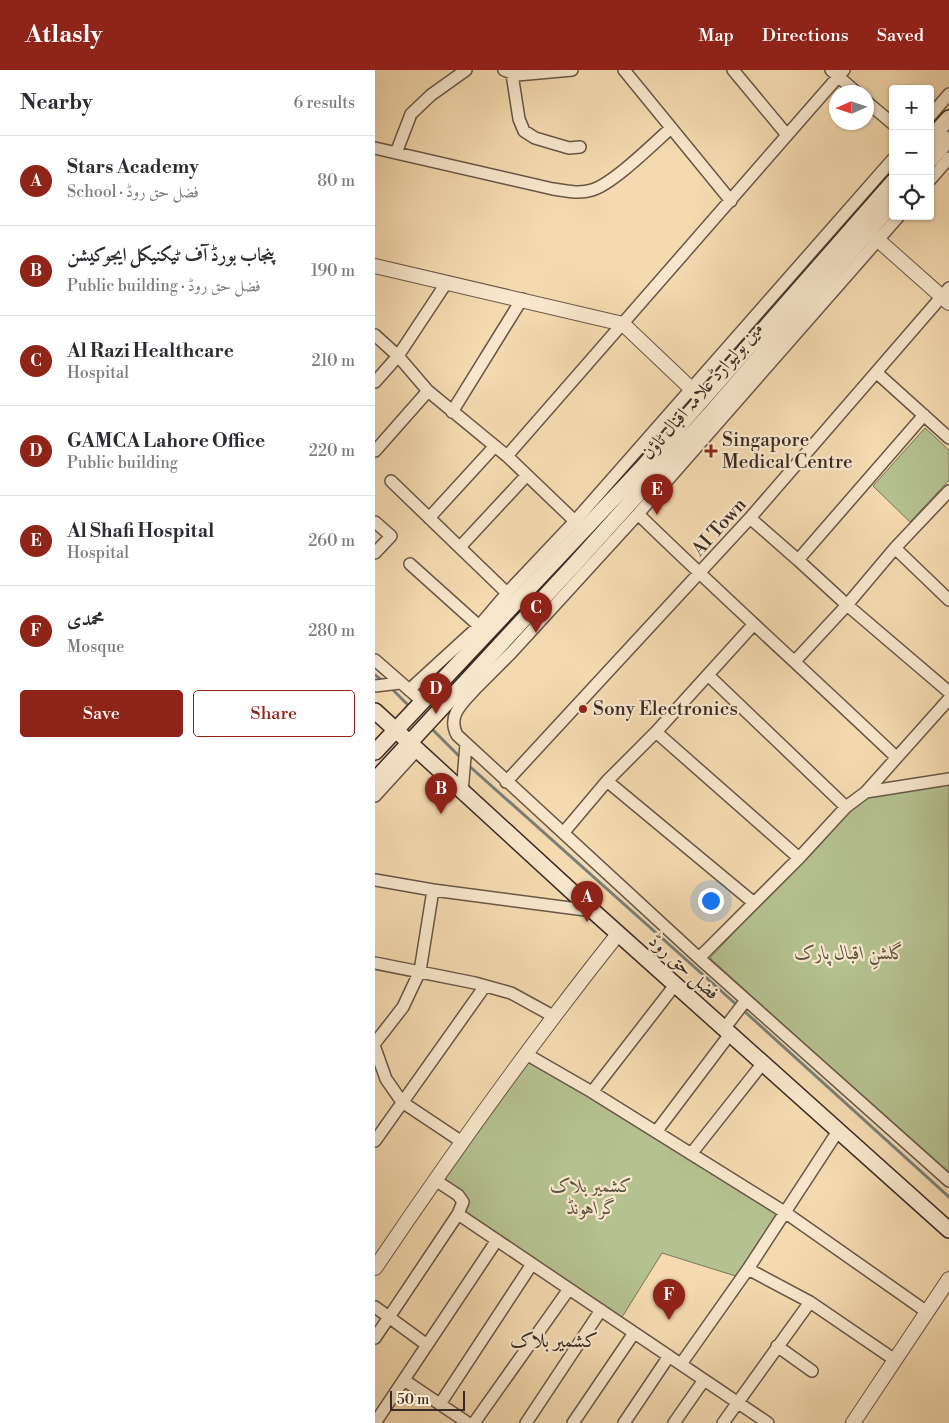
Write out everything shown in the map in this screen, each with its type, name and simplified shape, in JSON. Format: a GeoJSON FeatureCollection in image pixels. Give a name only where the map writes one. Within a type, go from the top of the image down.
{"type":"FeatureCollection","features":[{"type":"Feature","properties":{"kind":"main road"},"geometry":{"type":"LineString","coordinates":[[934,135],[949,118]]}},
{"type":"Feature","properties":{"kind":"main road"},"geometry":{"type":"LineString","coordinates":[[934,156],[949,139]]}},
{"type":"Feature","properties":{"kind":"main road","name":"مین بولیوارڈ علامہ اقبال ٹاؤن"},"geometry":{"type":"LineString","coordinates":[[400,726],[580,526],[643,467],[697,393],[867,231],[889,190]]}},
{"type":"Feature","properties":{"kind":"main road","name":"مین بولیوارڈ علامہ اقبال ٹاؤن"},"geometry":{"type":"LineString","coordinates":[[375,780],[414,743],[432,718],[473,682],[573,566],[711,413],[889,207]]}},
{"type":"Feature","properties":{"kind":"main road","name":"فضل حق روڈ"},"geometry":{"type":"LineString","coordinates":[[375,711],[400,726],[462,793],[949,1230]]}},
{"type":"Feature","properties":{"kind":"main road"},"geometry":{"type":"LineString","coordinates":[[375,752],[400,726]]}},
{"type":"Feature","properties":{"kind":"street"},"geometry":{"type":"LineString","coordinates":[[396,153],[411,114],[431,95],[466,70]]}},
{"type":"Feature","properties":{"kind":"street"},"geometry":{"type":"LineString","coordinates":[[572,70],[508,72],[519,120],[524,131],[535,138],[569,148],[580,147]]}},
{"type":"Feature","properties":{"kind":"street"},"geometry":{"type":"LineString","coordinates":[[624,70],[731,201]]}},
{"type":"Feature","properties":{"kind":"street"},"geometry":{"type":"LineString","coordinates":[[733,70],[787,135]]}},
{"type":"Feature","properties":{"kind":"street"},"geometry":{"type":"LineString","coordinates":[[507,456],[731,201],[838,73],[849,85]]}},
{"type":"Feature","properties":{"kind":"street"},"geometry":{"type":"LineString","coordinates":[[934,111],[949,94]]}},
{"type":"Feature","properties":{"kind":"street"},"geometry":{"type":"LineString","coordinates":[[874,108],[889,121]]}},
{"type":"Feature","properties":{"kind":"street"},"geometry":{"type":"LineString","coordinates":[[375,148],[553,190],[578,192],[592,190],[608,182],[671,128]]}},
{"type":"Feature","properties":{"kind":"street"},"geometry":{"type":"LineString","coordinates":[[934,175],[949,158]]}},
{"type":"Feature","properties":{"kind":"street"},"geometry":{"type":"LineString","coordinates":[[375,266],[623,324],[697,393],[889,163]]}},
{"type":"Feature","properties":{"kind":"street","name":"فضل حق روڈ"},"geometry":{"type":"LineString","coordinates":[[890,220],[867,231],[638,514],[511,653],[473,682],[453,718],[454,730],[465,750],[507,782],[564,832],[744,1002],[949,1181]]}},
{"type":"Feature","properties":{"kind":"street"},"geometry":{"type":"LineString","coordinates":[[867,231],[946,296]]}},
{"type":"Feature","properties":{"kind":"street"},"geometry":{"type":"LineString","coordinates":[[375,382],[398,356],[447,282]]}},
{"type":"Feature","properties":{"kind":"street","name":"AI Town"},"geometry":{"type":"LineString","coordinates":[[507,782],[700,574],[946,296]]}},
{"type":"Feature","properties":{"kind":"street"},"geometry":{"type":"LineString","coordinates":[[452,412],[522,299]]}},
{"type":"Feature","properties":{"kind":"street"},"geometry":{"type":"LineString","coordinates":[[375,335],[398,356],[428,391],[507,456],[580,526],[507,593],[479,626],[402,686],[375,686]]}},
{"type":"Feature","properties":{"kind":"street"},"geometry":{"type":"LineString","coordinates":[[877,373],[949,438]]}},
{"type":"Feature","properties":{"kind":"street"},"geometry":{"type":"LineString","coordinates":[[375,451],[428,391]]}},
{"type":"Feature","properties":{"kind":"street"},"geometry":{"type":"LineString","coordinates":[[798,560],[924,415]]}},
{"type":"Feature","properties":{"kind":"street"},"geometry":{"type":"LineString","coordinates":[[429,518],[495,446]]}},
{"type":"Feature","properties":{"kind":"street"},"geometry":{"type":"LineString","coordinates":[[459,547],[527,475]]}},
{"type":"Feature","properties":{"kind":"street"},"geometry":{"type":"LineString","coordinates":[[391,481],[507,593]]}},
{"type":"Feature","properties":{"kind":"street"},"geometry":{"type":"LineString","coordinates":[[795,661],[847,605],[895,548],[948,494]]}},
{"type":"Feature","properties":{"kind":"street"},"geometry":{"type":"LineString","coordinates":[[638,514],[896,758]]}},
{"type":"Feature","properties":{"kind":"street"},"geometry":{"type":"LineString","coordinates":[[750,518],[847,605],[949,692]]}},
{"type":"Feature","properties":{"kind":"street"},"geometry":{"type":"LineString","coordinates":[[375,522],[391,536],[375,553]]}},
{"type":"Feature","properties":{"kind":"street"},"geometry":{"type":"LineString","coordinates":[[895,548],[949,600]]}},
{"type":"Feature","properties":{"kind":"street"},"geometry":{"type":"LineString","coordinates":[[410,564],[479,626]]}},
{"type":"Feature","properties":{"kind":"street"},"geometry":{"type":"LineString","coordinates":[[564,832],[607,781],[656,732],[753,624]]}},
{"type":"Feature","properties":{"kind":"street"},"geometry":{"type":"LineString","coordinates":[[375,660],[421,704]]}},
{"type":"Feature","properties":{"kind":"street"},"geometry":{"type":"LineString","coordinates":[[708,675],[846,807]]}},
{"type":"Feature","properties":{"kind":"street"},"geometry":{"type":"LineString","coordinates":[[699,958],[799,858],[846,807],[866,792],[947,703]]}},
{"type":"Feature","properties":{"kind":"street"},"geometry":{"type":"LineString","coordinates":[[656,732],[799,858]]}},
{"type":"Feature","properties":{"kind":"street"},"geometry":{"type":"LineString","coordinates":[[375,796],[414,743]]}},
{"type":"Feature","properties":{"kind":"street"},"geometry":{"type":"LineString","coordinates":[[462,793],[465,750]]}},
{"type":"Feature","properties":{"kind":"street"},"geometry":{"type":"LineString","coordinates":[[866,792],[949,779]]}},
{"type":"Feature","properties":{"kind":"street"},"geometry":{"type":"LineString","coordinates":[[607,781],[754,903]]}},
{"type":"Feature","properties":{"kind":"street"},"geometry":{"type":"LineString","coordinates":[[375,880],[593,912]]}},
{"type":"Feature","properties":{"kind":"street"},"geometry":{"type":"LineString","coordinates":[[375,1043],[403,1007],[420,971],[433,890]]}},
{"type":"Feature","properties":{"kind":"street"},"geometry":{"type":"LineString","coordinates":[[375,1268],[461,1142],[525,1054],[618,934]]}},
{"type":"Feature","properties":{"kind":"street"},"geometry":{"type":"LineString","coordinates":[[375,963],[420,971],[511,993],[553,1016]]}},
{"type":"Feature","properties":{"kind":"street"},"geometry":{"type":"LineString","coordinates":[[592,1092],[675,985]]}},
{"type":"Feature","properties":{"kind":"street"},"geometry":{"type":"LineString","coordinates":[[375,1141],[485,986]]}},
{"type":"Feature","properties":{"kind":"street"},"geometry":{"type":"LineString","coordinates":[[656,1132],[727,1031],[734,1015],[744,1002]]}},
{"type":"Feature","properties":{"kind":"street"},"geometry":{"type":"LineString","coordinates":[[375,1048],[385,1079],[403,1102],[461,1142]]}},
{"type":"Feature","properties":{"kind":"street"},"geometry":{"type":"LineString","coordinates":[[525,1054],[592,1092],[786,1213],[927,1312]]}},
{"type":"Feature","properties":{"kind":"street"},"geometry":{"type":"LineString","coordinates":[[691,1154],[763,1063]]}},
{"type":"Feature","properties":{"kind":"street"},"geometry":{"type":"LineString","coordinates":[[681,1364],[786,1213],[839,1131]]}},
{"type":"Feature","properties":{"kind":"street"},"geometry":{"type":"LineString","coordinates":[[375,1338],[459,1214],[463,1202],[459,1196],[435,1180]]}},
{"type":"Feature","properties":{"kind":"street"},"geometry":{"type":"LineString","coordinates":[[459,1214],[768,1423]]}},
{"type":"Feature","properties":{"kind":"street"},"geometry":{"type":"LineString","coordinates":[[375,1423],[497,1240]]}},
{"type":"Feature","properties":{"kind":"street"},"geometry":{"type":"LineString","coordinates":[[440,1404],[532,1264]]}},
{"type":"Feature","properties":{"kind":"street"},"geometry":{"type":"LineString","coordinates":[[748,1269],[810,1302],[895,1360]]}},
{"type":"Feature","properties":{"kind":"street"},"geometry":{"type":"LineString","coordinates":[[853,1423],[949,1280]]}},
{"type":"Feature","properties":{"kind":"street"},"geometry":{"type":"LineString","coordinates":[[474,1423],[569,1288]]}},
{"type":"Feature","properties":{"kind":"street"},"geometry":{"type":"LineString","coordinates":[[723,1423],[810,1302]]}},
{"type":"Feature","properties":{"kind":"street"},"geometry":{"type":"LineString","coordinates":[[375,1308],[427,1345]]}},
{"type":"Feature","properties":{"kind":"street"},"geometry":{"type":"LineString","coordinates":[[526,1423],[601,1310]]}},
{"type":"Feature","properties":{"kind":"street"},"geometry":{"type":"LineString","coordinates":[[573,1423],[634,1333]]}},
{"type":"Feature","properties":{"kind":"street"},"geometry":{"type":"LineString","coordinates":[[777,1346],[812,1371]]}},
{"type":"Feature","properties":{"kind":"street"},"geometry":{"type":"LineString","coordinates":[[624,1423],[669,1356]]}},
{"type":"Feature","properties":{"kind":"street"},"geometry":{"type":"LineString","coordinates":[[404,1380],[468,1423]]}},
{"type":"Feature","properties":{"kind":"street"},"geometry":{"type":"LineString","coordinates":[[675,1423],[704,1380]]}},
{"type":"Feature","properties":{"kind":"green space"},"geometry":{"type":"Polygon","coordinates":[[[925,428],[949,450],[949,480],[910,522],[873,486],[925,428]]]}},
{"type":"Feature","properties":{"kind":"green space","name":"گلشنِ اقبال پارک"},"geometry":{"type":"Polygon","coordinates":[[[949,779],[949,1175],[710,958],[866,792],[949,779]]]}},
{"type":"Feature","properties":{"kind":"green space","name":"کشمیر بلاک ﮔﺮﺍﮨﻮﻧﮉ"},"geometry":{"type":"Polygon","coordinates":[[[526,1054],[786,1213],[742,1278],[662,1253],[619,1322],[458,1214],[462,1207],[435,1180],[526,1054]]]}},
{"type":"Feature","properties":{"kind":"waterway"},"geometry":{"type":"LineString","coordinates":[[375,675],[384,682]]}},
{"type":"Feature","properties":{"kind":"waterway"},"geometry":{"type":"LineString","coordinates":[[391,688],[411,708]]}},
{"type":"Feature","properties":{"kind":"waterway"},"geometry":{"type":"LineString","coordinates":[[430,727],[461,758]]}},
{"type":"Feature","properties":{"kind":"waterway"},"geometry":{"type":"LineString","coordinates":[[467,764],[738,1006]]}},
{"type":"Feature","properties":{"kind":"waterway"},"geometry":{"type":"LineString","coordinates":[[743,1010],[949,1197]]}},
{"type":"Feature","properties":{"kind":"place","name":"Singapore Medical Centre"},"geometry":{"type":"Point","coordinates":[711,451]}},
{"type":"Feature","properties":{"kind":"place","name":"Al Shafi Hospital"},"geometry":{"type":"Point","coordinates":[657,515]}},
{"type":"Feature","properties":{"kind":"place","name":"Al Razi Healthcare"},"geometry":{"type":"Point","coordinates":[536,633]}},
{"type":"Feature","properties":{"kind":"place","name":"Sony Electronics"},"geometry":{"type":"Point","coordinates":[583,709]}},
{"type":"Feature","properties":{"kind":"place","name":"GAMCA Lahore Office"},"geometry":{"type":"Point","coordinates":[436,714]}},
{"type":"Feature","properties":{"kind":"place","name":"پنجاب بورڈ آف ٹیکنیکل ایجوکیشن"},"geometry":{"type":"Point","coordinates":[441,814]}},
{"type":"Feature","properties":{"kind":"place","name":"Stars Academy"},"geometry":{"type":"Point","coordinates":[587,922]}},
{"type":"Feature","properties":{"kind":"place","name":"محمدی"},"geometry":{"type":"Point","coordinates":[669,1320]}},
{"type":"Feature","properties":{"kind":"district","name":"کشمیر بلاک"},"geometry":{"type":"Point","coordinates":[554,1341]}}]}
